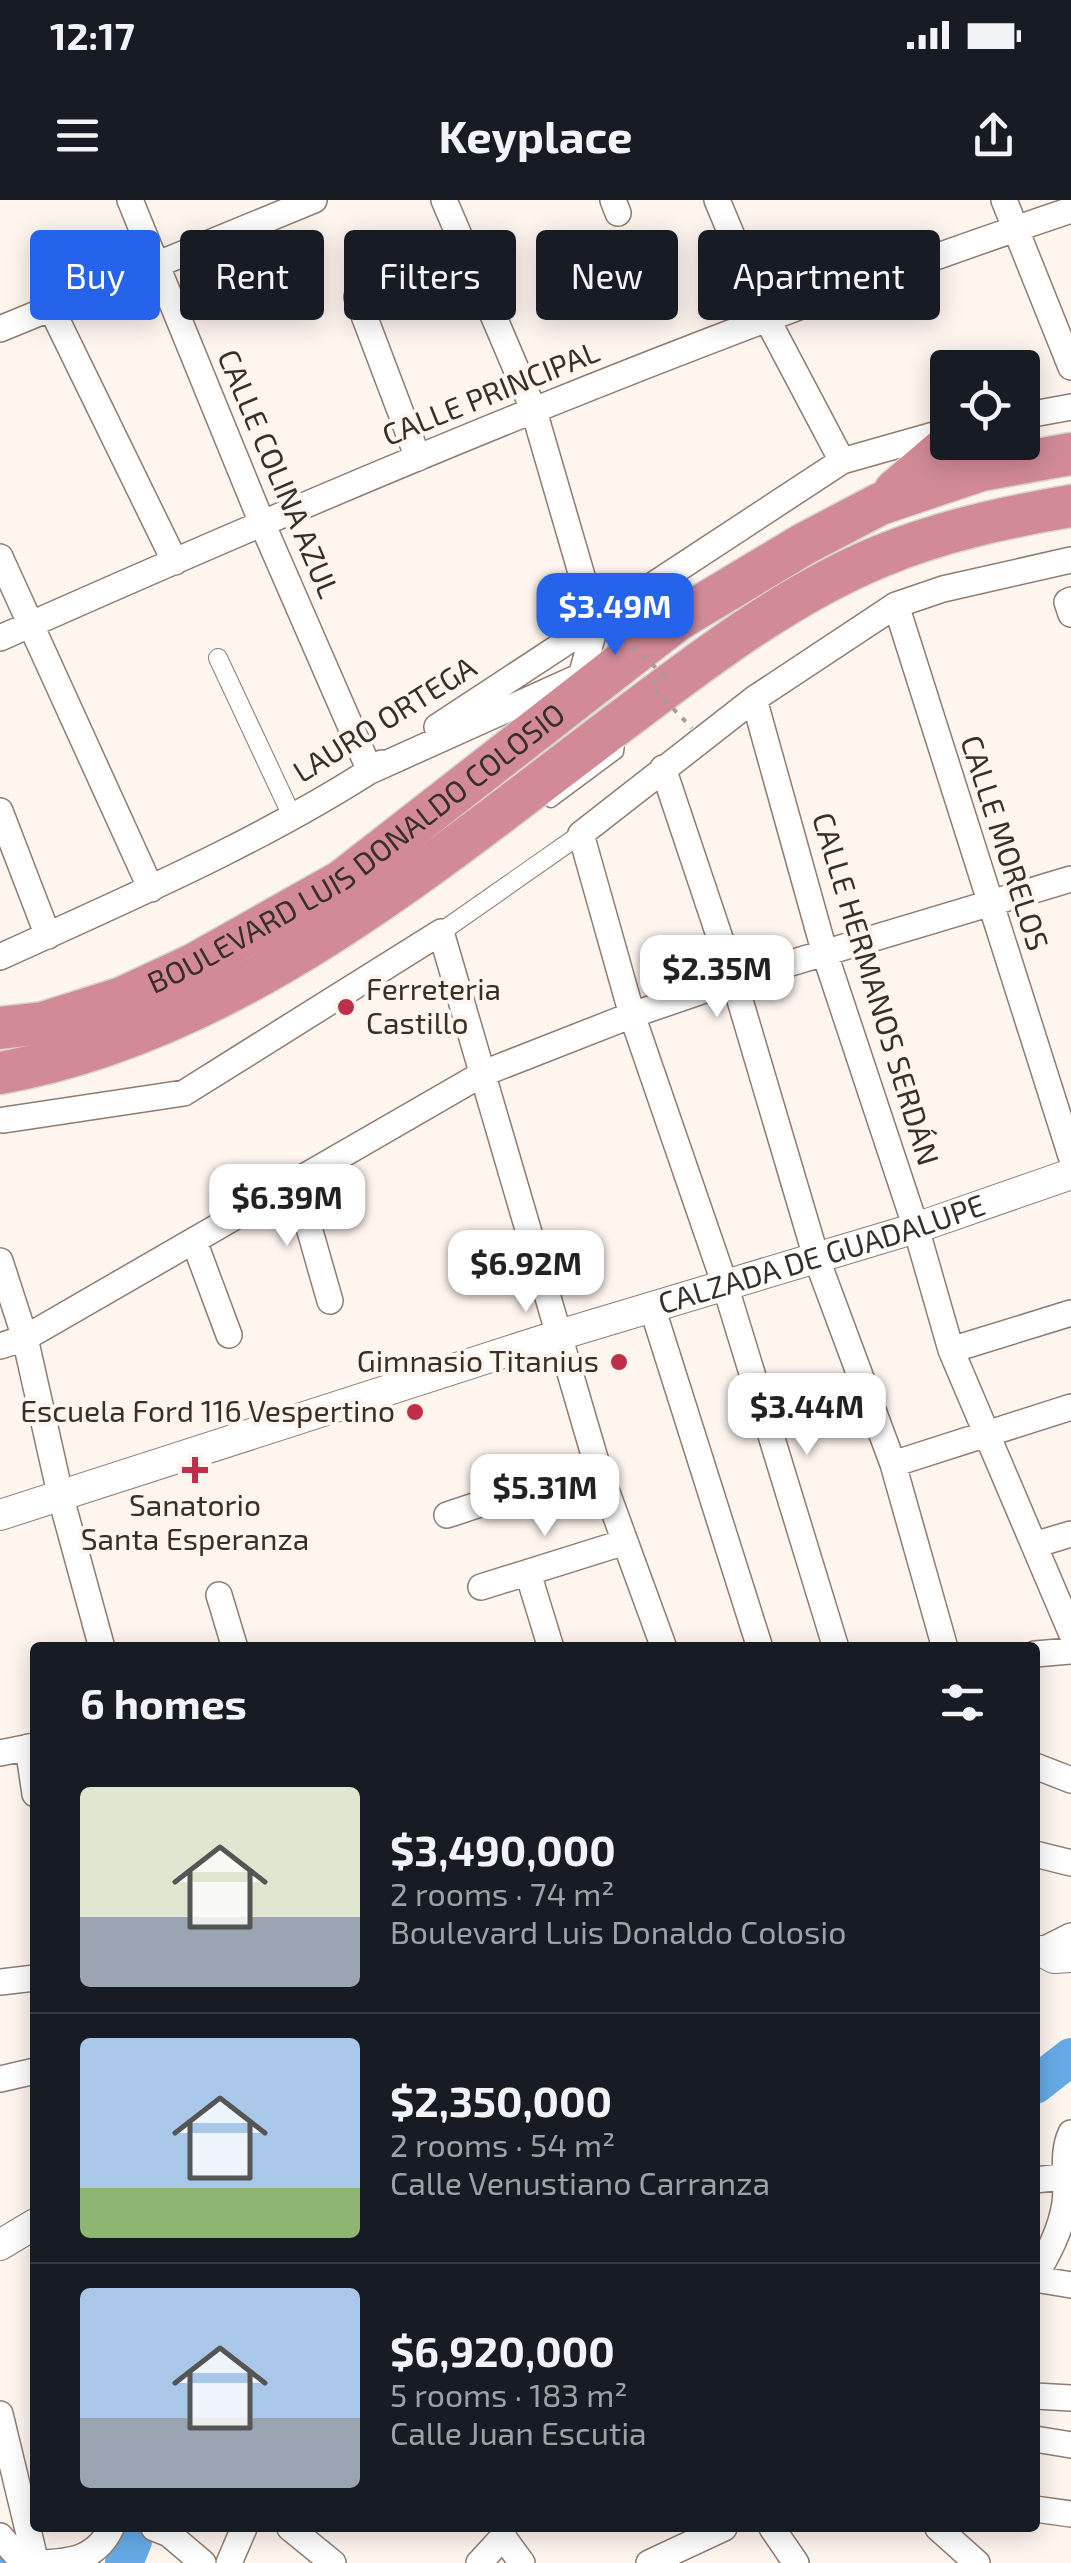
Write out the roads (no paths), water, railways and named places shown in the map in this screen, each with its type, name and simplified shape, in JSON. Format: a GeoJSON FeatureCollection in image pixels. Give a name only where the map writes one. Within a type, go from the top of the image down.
{"type":"FeatureCollection","features":[{"type":"Feature","properties":{"kind":"highway","name":"BOULEVARD LUIS DONALDO COLOSIO"},"geometry":{"type":"LineString","coordinates":[[1,1073],[60,1062],[138,1036],[215,1001],[378,877],[676,620],[804,544],[880,504],[981,470],[1071,454]]}},
{"type":"Feature","properties":{"kind":"highway"},"geometry":{"type":"LineString","coordinates":[[880,504],[931,460]]}},
{"type":"Feature","properties":{"kind":"highway","name":"BOULEVARD LUIS DONALDO COLOSIO"},"geometry":{"type":"LineString","coordinates":[[0,1028],[43,1024],[122,998],[378,877],[620,722],[707,657],[823,584],[882,556],[989,520],[1071,506]]}},
{"type":"Feature","properties":{"kind":"street","name":"CALLE COLINA AZUL"},"geometry":{"type":"LineString","coordinates":[[130,200],[142,230]]}},
{"type":"Feature","properties":{"kind":"street"},"geometry":{"type":"LineString","coordinates":[[160,262],[314,200]]}},
{"type":"Feature","properties":{"kind":"street"},"geometry":{"type":"LineString","coordinates":[[370,771],[581,676],[596,624],[534,410],[444,200]]}},
{"type":"Feature","properties":{"kind":"street"},"geometry":{"type":"LineString","coordinates":[[717,200],[730,230]]}},
{"type":"Feature","properties":{"kind":"street"},"geometry":{"type":"LineString","coordinates":[[1004,200],[1071,367]]}},
{"type":"Feature","properties":{"kind":"street","name":"CALLE PRINCIPAL"},"geometry":{"type":"LineString","coordinates":[[940,256],[1071,210]]}},
{"type":"Feature","properties":{"kind":"street","name":"CALLE COLINA AZUL"},"geometry":{"type":"LineString","coordinates":[[160,274],[262,523],[370,771]]}},
{"type":"Feature","properties":{"kind":"street"},"geometry":{"type":"LineString","coordinates":[[0,329],[30,317]]}},
{"type":"Feature","properties":{"kind":"street"},"geometry":{"type":"LineString","coordinates":[[57,320],[176,562]]}},
{"type":"Feature","properties":{"kind":"street"},"geometry":{"type":"LineString","coordinates":[[366,320],[418,458]]}},
{"type":"Feature","properties":{"kind":"street","name":"CALLE PRINCIPAL"},"geometry":{"type":"LineString","coordinates":[[0,638],[262,523],[759,320]]}},
{"type":"Feature","properties":{"kind":"street"},"geometry":{"type":"LineString","coordinates":[[768,320],[842,460]]}},
{"type":"Feature","properties":{"kind":"street"},"geometry":{"type":"LineString","coordinates":[[1040,413],[1071,407]]}},
{"type":"Feature","properties":{"kind":"street","name":"LAURO ORTEGA"},"geometry":{"type":"LineString","coordinates":[[0,957],[151,889],[370,771],[842,460],[930,436]]}},
{"type":"Feature","properties":{"kind":"street"},"geometry":{"type":"LineString","coordinates":[[0,557],[151,889]]}},
{"type":"Feature","properties":{"kind":"street"},"geometry":{"type":"LineString","coordinates":[[1,1073],[2,1121],[184,1093],[441,932],[581,834],[754,699],[896,606],[943,589],[1071,560]]}},
{"type":"Feature","properties":{"kind":"street"},"geometry":{"type":"LineString","coordinates":[[1071,600],[1067,602],[1071,614]]}},
{"type":"Feature","properties":{"kind":"street","name":"CALLE MORELOS"},"geometry":{"type":"LineString","coordinates":[[896,606],[1071,1156]]}},
{"type":"Feature","properties":{"kind":"street"},"geometry":{"type":"LineString","coordinates":[[218,658],[292,816]]}},
{"type":"Feature","properties":{"kind":"street","name":"CALLE HERMANOS SERDÁN"},"geometry":{"type":"LineString","coordinates":[[754,699],[825,954],[916,1228],[951,1350],[1071,1632]]}},
{"type":"Feature","properties":{"kind":"street"},"geometry":{"type":"LineString","coordinates":[[663,768],[734,980],[816,1257],[893,1464],[943,1642]]}},
{"type":"Feature","properties":{"kind":"street"},"geometry":{"type":"LineString","coordinates":[[0,811],[48,936]]}},
{"type":"Feature","properties":{"kind":"street"},"geometry":{"type":"LineString","coordinates":[[581,834],[632,1015],[725,1286],[834,1642]]}},
{"type":"Feature","properties":{"kind":"street"},"geometry":{"type":"LineString","coordinates":[[0,1346],[25,1338],[484,1074],[632,1015],[734,980],[1071,879]]}},
{"type":"Feature","properties":{"kind":"street"},"geometry":{"type":"LineString","coordinates":[[441,932],[597,1465],[662,1642]]}},
{"type":"Feature","properties":{"kind":"street","name":"CALZADA DE GUADALUPE"},"geometry":{"type":"LineString","coordinates":[[0,1516],[652,1306],[916,1228],[1071,1174]]}},
{"type":"Feature","properties":{"kind":"street"},"geometry":{"type":"LineString","coordinates":[[296,1182],[330,1301]]}},
{"type":"Feature","properties":{"kind":"street"},"geometry":{"type":"LineString","coordinates":[[194,1241],[229,1334]]}},
{"type":"Feature","properties":{"kind":"street"},"geometry":{"type":"LineString","coordinates":[[0,1261],[25,1338],[61,1498],[100,1642]]}},
{"type":"Feature","properties":{"kind":"street"},"geometry":{"type":"LineString","coordinates":[[652,1306],[758,1642]]}},
{"type":"Feature","properties":{"kind":"street"},"geometry":{"type":"LineString","coordinates":[[951,1350],[1071,1313]]}},
{"type":"Feature","properties":{"kind":"street"},"geometry":{"type":"LineString","coordinates":[[893,1464],[1071,1407]]}},
{"type":"Feature","properties":{"kind":"street"},"geometry":{"type":"LineString","coordinates":[[447,1515],[597,1465]]}},
{"type":"Feature","properties":{"kind":"street"},"geometry":{"type":"LineString","coordinates":[[1034,1545],[1071,1534]]}},
{"type":"Feature","properties":{"kind":"street"},"geometry":{"type":"LineString","coordinates":[[482,1586],[625,1542]]}},
{"type":"Feature","properties":{"kind":"street"},"geometry":{"type":"LineString","coordinates":[[528,1573],[549,1642]]}},
{"type":"Feature","properties":{"kind":"street"},"geometry":{"type":"LineString","coordinates":[[219,1595],[232,1642]]}},
{"type":"Feature","properties":{"kind":"street"},"geometry":{"type":"LineString","coordinates":[[1040,1654],[1071,1651]]}},
{"type":"Feature","properties":{"kind":"street"},"geometry":{"type":"LineString","coordinates":[[0,1753],[30,1746]]}},
{"type":"Feature","properties":{"kind":"street"},"geometry":{"type":"LineString","coordinates":[[1040,1768],[1071,1780]]}},
{"type":"Feature","properties":{"kind":"street"},"geometry":{"type":"LineString","coordinates":[[1040,1855],[1071,1863]]}},
{"type":"Feature","properties":{"kind":"street"},"geometry":{"type":"LineString","coordinates":[[1040,1951],[1071,1936]]}},
{"type":"Feature","properties":{"kind":"street"},"geometry":{"type":"LineString","coordinates":[[1040,1953],[1054,1958],[1071,1956]]}},
{"type":"Feature","properties":{"kind":"street"},"geometry":{"type":"LineString","coordinates":[[0,1982],[30,1979]]}},
{"type":"Feature","properties":{"kind":"street"},"geometry":{"type":"LineString","coordinates":[[0,2078],[30,2072]]}},
{"type":"Feature","properties":{"kind":"street"},"geometry":{"type":"LineString","coordinates":[[1040,2267],[1064,2206],[1069,2177],[1064,2159],[1071,2133]]}},
{"type":"Feature","properties":{"kind":"street"},"geometry":{"type":"LineString","coordinates":[[1040,2180],[1069,2177]]}},
{"type":"Feature","properties":{"kind":"street"},"geometry":{"type":"LineString","coordinates":[[0,2245],[30,2227]]}},
{"type":"Feature","properties":{"kind":"street"},"geometry":{"type":"LineString","coordinates":[[1040,2279],[1071,2285]]}},
{"type":"Feature","properties":{"kind":"street"},"geometry":{"type":"LineString","coordinates":[[1040,2396],[1071,2398]]}},
{"type":"Feature","properties":{"kind":"street"},"geometry":{"type":"LineString","coordinates":[[0,2414],[37,2563]]}},
{"type":"Feature","properties":{"kind":"street"},"geometry":{"type":"LineString","coordinates":[[1040,2440],[1071,2445]]}},
{"type":"Feature","properties":{"kind":"street"},"geometry":{"type":"LineString","coordinates":[[1040,2509],[1071,2514]]}},
{"type":"Feature","properties":{"kind":"street"},"geometry":{"type":"LineString","coordinates":[[0,2536],[22,2561],[68,2562],[89,2555],[111,2532]]}},
{"type":"Feature","properties":{"kind":"street"},"geometry":{"type":"LineString","coordinates":[[167,2532],[204,2563]]}},
{"type":"Feature","properties":{"kind":"street"},"geometry":{"type":"LineString","coordinates":[[228,2563],[242,2532]]}},
{"type":"Feature","properties":{"kind":"street"},"geometry":{"type":"LineString","coordinates":[[295,2532],[333,2563]]}},
{"type":"Feature","properties":{"kind":"street"},"geometry":{"type":"LineString","coordinates":[[479,2563],[503,2532],[522,2563]]}},
{"type":"Feature","properties":{"kind":"street"},"geometry":{"type":"LineString","coordinates":[[649,2563],[715,2532]]}},
{"type":"Feature","properties":{"kind":"street"},"geometry":{"type":"LineString","coordinates":[[775,2532],[796,2563]]}},
{"type":"Feature","properties":{"kind":"street"},"geometry":{"type":"LineString","coordinates":[[942,2532],[977,2563]]}},
{"type":"Feature","properties":{"kind":"lane"},"geometry":{"type":"LineString","coordinates":[[536,710],[647,628],[676,620]]}},
{"type":"Feature","properties":{"kind":"lane"},"geometry":{"type":"LineString","coordinates":[[538,810],[617,752],[620,722]]}},
{"type":"Feature","properties":{"kind":"waterway"},"geometry":{"type":"LineString","coordinates":[[1040,2081],[1071,2057]]}},
{"type":"Feature","properties":{"kind":"waterway"},"geometry":{"type":"LineString","coordinates":[[124,2563],[133,2541]]}},
{"type":"Feature","properties":{"kind":"waterway"},"geometry":{"type":"LineString","coordinates":[[0,2557],[6,2563]]}},
{"type":"Feature","properties":{"kind":"place","name":"Ferreteria Castillo"},"geometry":{"type":"Point","coordinates":[346,1007]}},
{"type":"Feature","properties":{"kind":"place","name":"Gimnasio Titanius"},"geometry":{"type":"Point","coordinates":[619,1362]}},
{"type":"Feature","properties":{"kind":"place","name":"Escuela Ford 116 Vespertino"},"geometry":{"type":"Point","coordinates":[415,1412]}},
{"type":"Feature","properties":{"kind":"place","name":"Sanatorio Santa Esperanza"},"geometry":{"type":"Point","coordinates":[195,1470]}}]}
